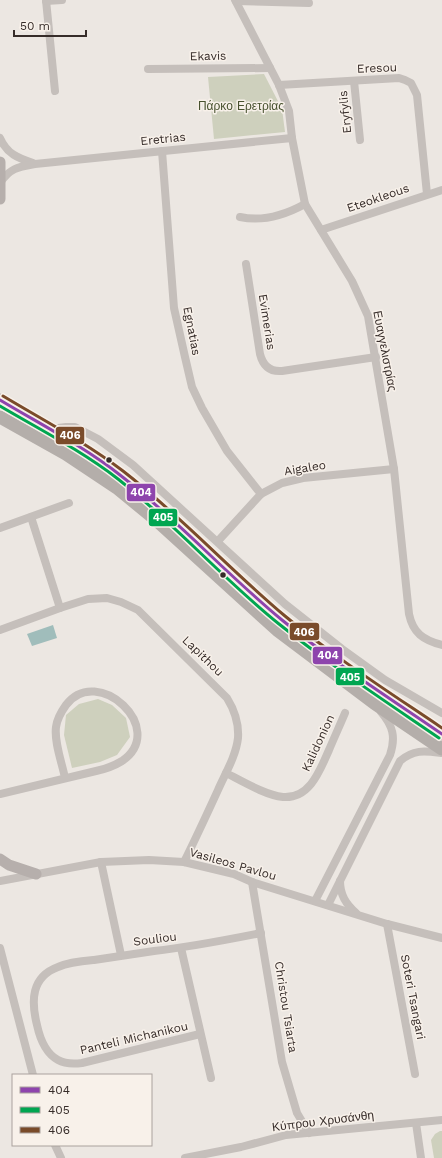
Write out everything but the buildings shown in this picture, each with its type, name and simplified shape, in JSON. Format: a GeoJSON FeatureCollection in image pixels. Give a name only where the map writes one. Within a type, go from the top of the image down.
{"type":"FeatureCollection","features":[{"type":"Feature","properties":{"kind":"main road"},"geometry":{"type":"LineString","coordinates":[[0,162],[0,199]]}},
{"type":"Feature","properties":{"kind":"main road"},"geometry":{"type":"LineString","coordinates":[[0,400],[96,458],[139,490],[282,620],[341,665],[426,725],[442,734]]}},
{"type":"Feature","properties":{"kind":"main road"},"geometry":{"type":"LineString","coordinates":[[0,417],[66,454],[117,488],[156,520],[277,630],[374,704],[442,749]]}},
{"type":"Feature","properties":{"kind":"main road"},"geometry":{"type":"LineString","coordinates":[[0,859],[8,865],[36,874]]}},
{"type":"Feature","properties":{"kind":"street"},"geometry":{"type":"LineString","coordinates":[[55,91],[46,0],[62,0]]}},
{"type":"Feature","properties":{"kind":"street"},"geometry":{"type":"LineString","coordinates":[[236,0],[309,3]]}},
{"type":"Feature","properties":{"kind":"street","name":"Ευαγγελιστρίας"},"geometry":{"type":"LineString","coordinates":[[236,0],[279,85],[289,111],[292,138],[305,204],[358,292],[368,316],[394,469],[411,624],[416,632],[424,639],[442,645]]}},
{"type":"Feature","properties":{"kind":"street","name":"Ekavis"},"geometry":{"type":"LineString","coordinates":[[148,69],[270,68]]}},
{"type":"Feature","properties":{"kind":"street","name":"Eresou"},"geometry":{"type":"LineString","coordinates":[[279,85],[399,78],[405,80],[415,88],[417,95],[428,194]]}},
{"type":"Feature","properties":{"kind":"street","name":"Eryfylis"},"geometry":{"type":"LineString","coordinates":[[354,81],[360,140]]}},
{"type":"Feature","properties":{"kind":"street","name":"Eretrias"},"geometry":{"type":"LineString","coordinates":[[0,138],[5,147],[13,156],[35,164]]}},
{"type":"Feature","properties":{"kind":"street","name":"Eretrias"},"geometry":{"type":"LineString","coordinates":[[0,183],[12,170],[35,164],[292,138]]}},
{"type":"Feature","properties":{"kind":"street","name":"Egnatias"},"geometry":{"type":"LineString","coordinates":[[162,151],[174,308],[192,387],[202,408],[227,451],[261,494]]}},
{"type":"Feature","properties":{"kind":"street","name":"Eteokleous"},"geometry":{"type":"LineString","coordinates":[[321,230],[442,190]]}},
{"type":"Feature","properties":{"kind":"street"},"geometry":{"type":"LineString","coordinates":[[240,217],[261,219],[281,214],[305,204]]}},
{"type":"Feature","properties":{"kind":"street","name":"Evimerias"},"geometry":{"type":"LineString","coordinates":[[246,264],[260,354],[265,366],[276,372],[376,357]]}},
{"type":"Feature","properties":{"kind":"street"},"geometry":{"type":"LineString","coordinates":[[50,429],[75,427],[98,439],[133,465],[218,541],[285,604],[337,646],[385,680],[442,713]]}},
{"type":"Feature","properties":{"kind":"street","name":"Aigaleo"},"geometry":{"type":"LineString","coordinates":[[218,541],[261,494],[282,483],[303,478],[394,469]]}},
{"type":"Feature","properties":{"kind":"street"},"geometry":{"type":"LineString","coordinates":[[0,528],[69,503]]}},
{"type":"Feature","properties":{"kind":"street"},"geometry":{"type":"LineString","coordinates":[[31,517],[60,608]]}},
{"type":"Feature","properties":{"kind":"street","name":"Lapithou"},"geometry":{"type":"LineString","coordinates":[[0,630],[88,599],[107,598],[121,602],[138,610],[221,691],[232,706],[238,722],[236,746],[226,773],[184,862]]}},
{"type":"Feature","properties":{"kind":"street"},"geometry":{"type":"LineString","coordinates":[[0,794],[65,778],[109,767],[122,761],[131,752],[137,741],[136,725],[130,711],[110,696],[100,692],[83,692],[72,699],[61,711],[57,720],[55,734],[65,778]]}},
{"type":"Feature","properties":{"kind":"street"},"geometry":{"type":"LineString","coordinates":[[315,901],[390,755],[392,748],[392,734],[389,721],[374,704]]}},
{"type":"Feature","properties":{"kind":"street","name":"Kalidonion"},"geometry":{"type":"LineString","coordinates":[[226,773],[270,794],[283,797],[296,795],[308,787],[317,777],[345,713]]}},
{"type":"Feature","properties":{"kind":"street"},"geometry":{"type":"LineString","coordinates":[[328,905],[400,761],[410,754],[424,751],[442,753]]}},
{"type":"Feature","properties":{"kind":"street","name":"Vasileos Pavlou"},"geometry":{"type":"LineString","coordinates":[[0,881],[101,862],[149,860],[184,862],[234,874],[252,882],[387,924],[442,938]]}},
{"type":"Feature","properties":{"kind":"street","name":"Souliou"},"geometry":{"type":"LineString","coordinates":[[101,862],[121,956],[181,948],[261,934]]}},
{"type":"Feature","properties":{"kind":"street"},"geometry":{"type":"LineString","coordinates":[[340,881],[340,889],[344,900],[358,914]]}},
{"type":"Feature","properties":{"kind":"street","name":"Christou Tsiarta"},"geometry":{"type":"LineString","coordinates":[[252,882],[282,1062],[297,1113],[309,1132]]}},
{"type":"Feature","properties":{"kind":"street","name":"Soteri Tsangari"},"geometry":{"type":"LineString","coordinates":[[387,924],[415,1074]]}},
{"type":"Feature","properties":{"kind":"street"},"geometry":{"type":"LineString","coordinates":[[0,948],[33,1074]]}},
{"type":"Feature","properties":{"kind":"street"},"geometry":{"type":"LineString","coordinates":[[181,948],[211,1078]]}},
{"type":"Feature","properties":{"kind":"street","name":"Panteli Michanikou"},"geometry":{"type":"LineString","coordinates":[[121,956],[71,963],[50,970],[42,976],[36,987],[33,1000],[34,1015],[38,1031],[48,1052],[58,1060],[65,1063],[82,1063],[200,1034]]}},
{"type":"Feature","properties":{"kind":"street","name":"Κύπρου Χρυσάνθη"},"geometry":{"type":"LineString","coordinates":[[185,1158],[241,1147],[286,1135],[442,1120]]}},
{"type":"Feature","properties":{"kind":"street"},"geometry":{"type":"LineString","coordinates":[[416,1123],[421,1158]]}},
{"type":"Feature","properties":{"kind":"street"},"geometry":{"type":"LineString","coordinates":[[56,1146],[61,1158]]}},
{"type":"Feature","properties":{"kind":"green space","name":"Πάρκο Ερετρίας"},"geometry":{"type":"Polygon","coordinates":[[[264,74],[282,109],[285,132],[214,139],[208,77],[264,74]]]}},
{"type":"Feature","properties":{"kind":"green space"},"geometry":{"type":"Polygon","coordinates":[[[98,699],[112,705],[126,718],[130,737],[117,755],[100,762],[72,768],[64,735],[66,715],[79,704],[98,699]]]}},
{"type":"Feature","properties":{"kind":"green space"},"geometry":{"type":"Polygon","coordinates":[[[442,1131],[442,1158],[434,1158],[431,1140],[435,1134],[442,1131]]]}},
{"type":"Feature","properties":{"kind":"water"},"geometry":{"type":"Polygon","coordinates":[[[53,625],[57,638],[32,646],[27,634],[53,625]]]}},
{"type":"Feature","properties":{"kind":"transit line","name":"406"},"geometry":{"type":"LineString","coordinates":[[3,396],[109,460],[144,488],[285,616],[362,674],[442,728]]}},
{"type":"Feature","properties":{"kind":"transit line","name":"404"},"geometry":{"type":"LineString","coordinates":[[0,400],[106,464],[162,510],[282,620],[341,665],[442,734]]}},
{"type":"Feature","properties":{"kind":"transit line","name":"405"},"geometry":{"type":"LineString","coordinates":[[0,406],[75,450],[118,479],[159,514],[238,589],[279,624],[338,668],[439,738]]}}]}
